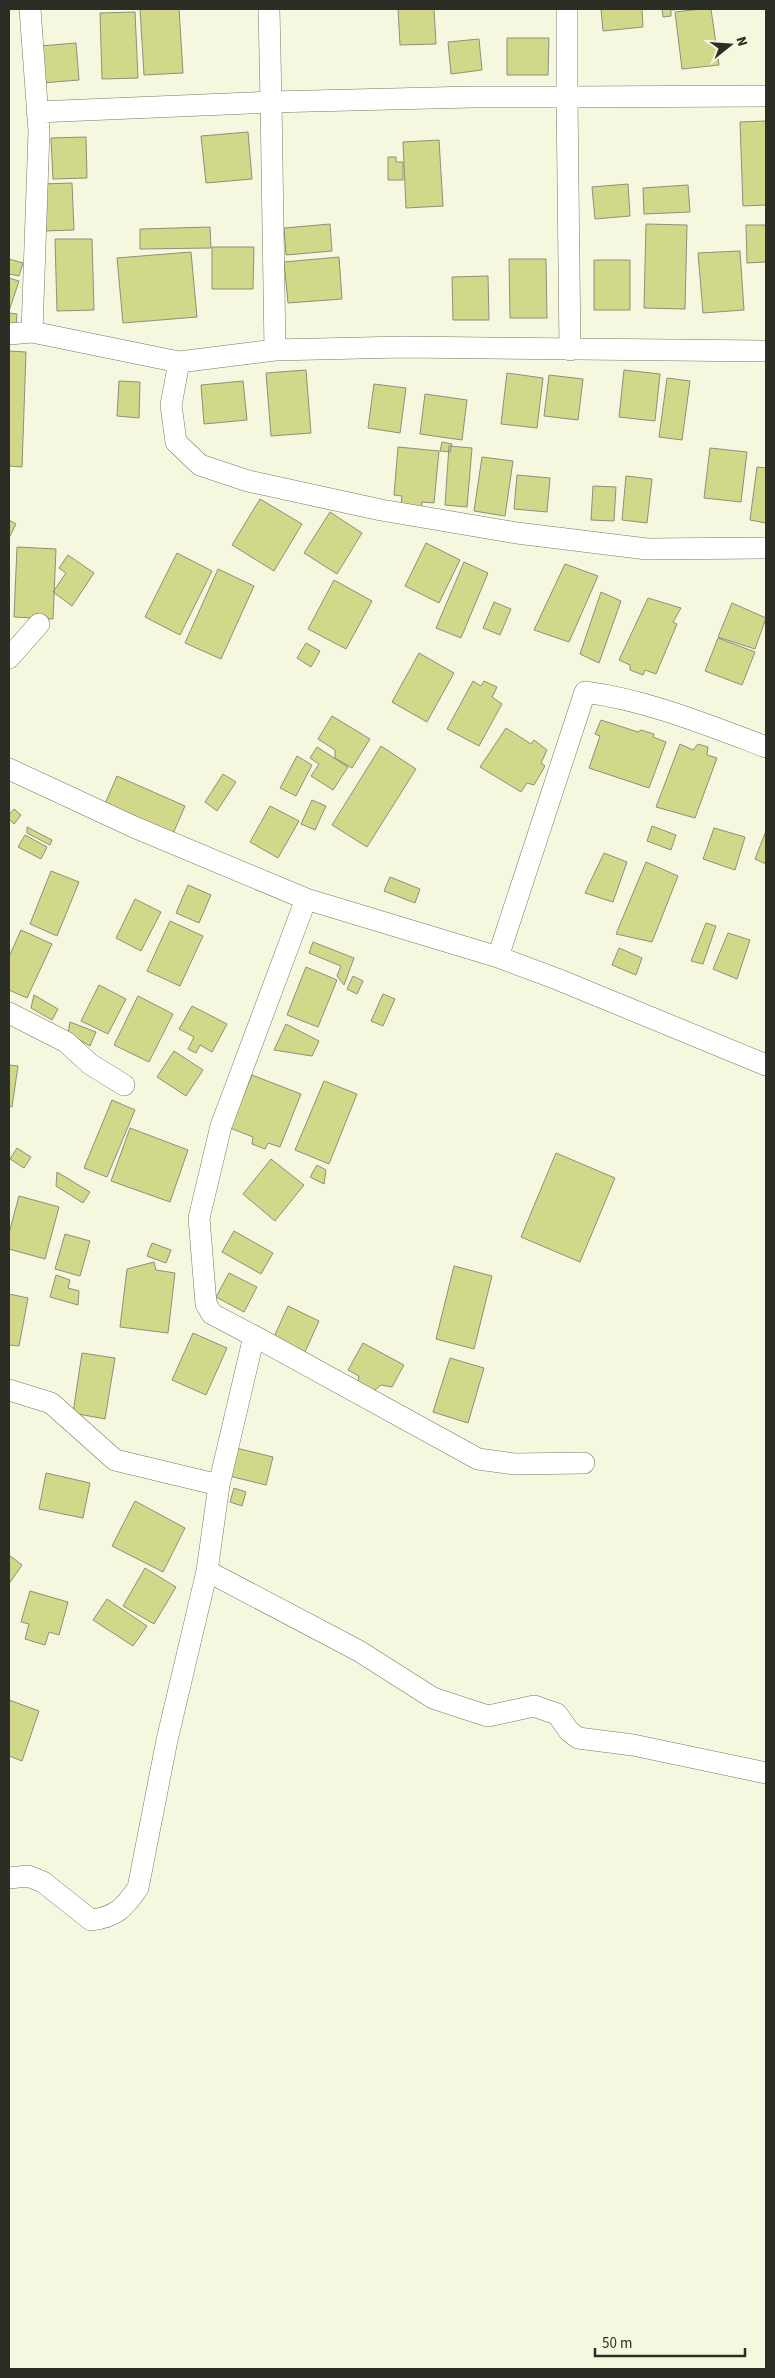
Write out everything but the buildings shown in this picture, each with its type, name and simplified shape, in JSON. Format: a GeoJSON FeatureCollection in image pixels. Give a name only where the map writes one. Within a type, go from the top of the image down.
{"type":"FeatureCollection","features":[{"type":"Feature","properties":{"kind":"street"},"geometry":{"type":"LineString","coordinates":[[30,9],[39,131],[32,332]]}},
{"type":"Feature","properties":{"kind":"street"},"geometry":{"type":"LineString","coordinates":[[269,9],[275,350]]}},
{"type":"Feature","properties":{"kind":"street"},"geometry":{"type":"LineString","coordinates":[[567,9],[570,350]]}},
{"type":"Feature","properties":{"kind":"street"},"geometry":{"type":"LineString","coordinates":[[37,112],[271,102],[472,97],[766,96]]}},
{"type":"Feature","properties":{"kind":"street"},"geometry":{"type":"LineString","coordinates":[[9,334],[32,332],[179,362],[275,350],[403,347],[766,351]]}},
{"type":"Feature","properties":{"kind":"street"},"geometry":{"type":"LineString","coordinates":[[179,362],[171,404],[176,442],[200,466],[248,482],[381,510],[517,533],[647,549],[766,548]]}},
{"type":"Feature","properties":{"kind":"street"},"geometry":{"type":"LineString","coordinates":[[9,658],[39,624]]}},
{"type":"Feature","properties":{"kind":"street"},"geometry":{"type":"LineString","coordinates":[[498,957],[585,692],[608,695],[694,720],[766,747]]}},
{"type":"Feature","properties":{"kind":"street"},"geometry":{"type":"LineString","coordinates":[[9,769],[134,827],[306,899],[498,957],[557,979],[766,1065]]}},
{"type":"Feature","properties":{"kind":"street"},"geometry":{"type":"LineString","coordinates":[[306,899],[222,1126],[200,1218],[203,1293],[206,1304],[212,1314],[478,1459],[514,1464],[584,1463]]}},
{"type":"Feature","properties":{"kind":"street"},"geometry":{"type":"LineString","coordinates":[[9,1013],[66,1042],[90,1064],[124,1085]]}},
{"type":"Feature","properties":{"kind":"street"},"geometry":{"type":"LineString","coordinates":[[9,1878],[28,1876],[43,1882],[91,1920],[109,1918],[126,1904],[138,1888],[167,1740],[208,1571],[219,1485],[254,1336]]}},
{"type":"Feature","properties":{"kind":"street"},"geometry":{"type":"LineString","coordinates":[[9,1390],[50,1402],[114,1460],[219,1485]]}},
{"type":"Feature","properties":{"kind":"street"},"geometry":{"type":"LineString","coordinates":[[208,1571],[359,1651],[433,1698],[488,1716],[534,1706],[557,1714],[569,1731],[578,1738],[633,1746],[766,1773]]}}]}
